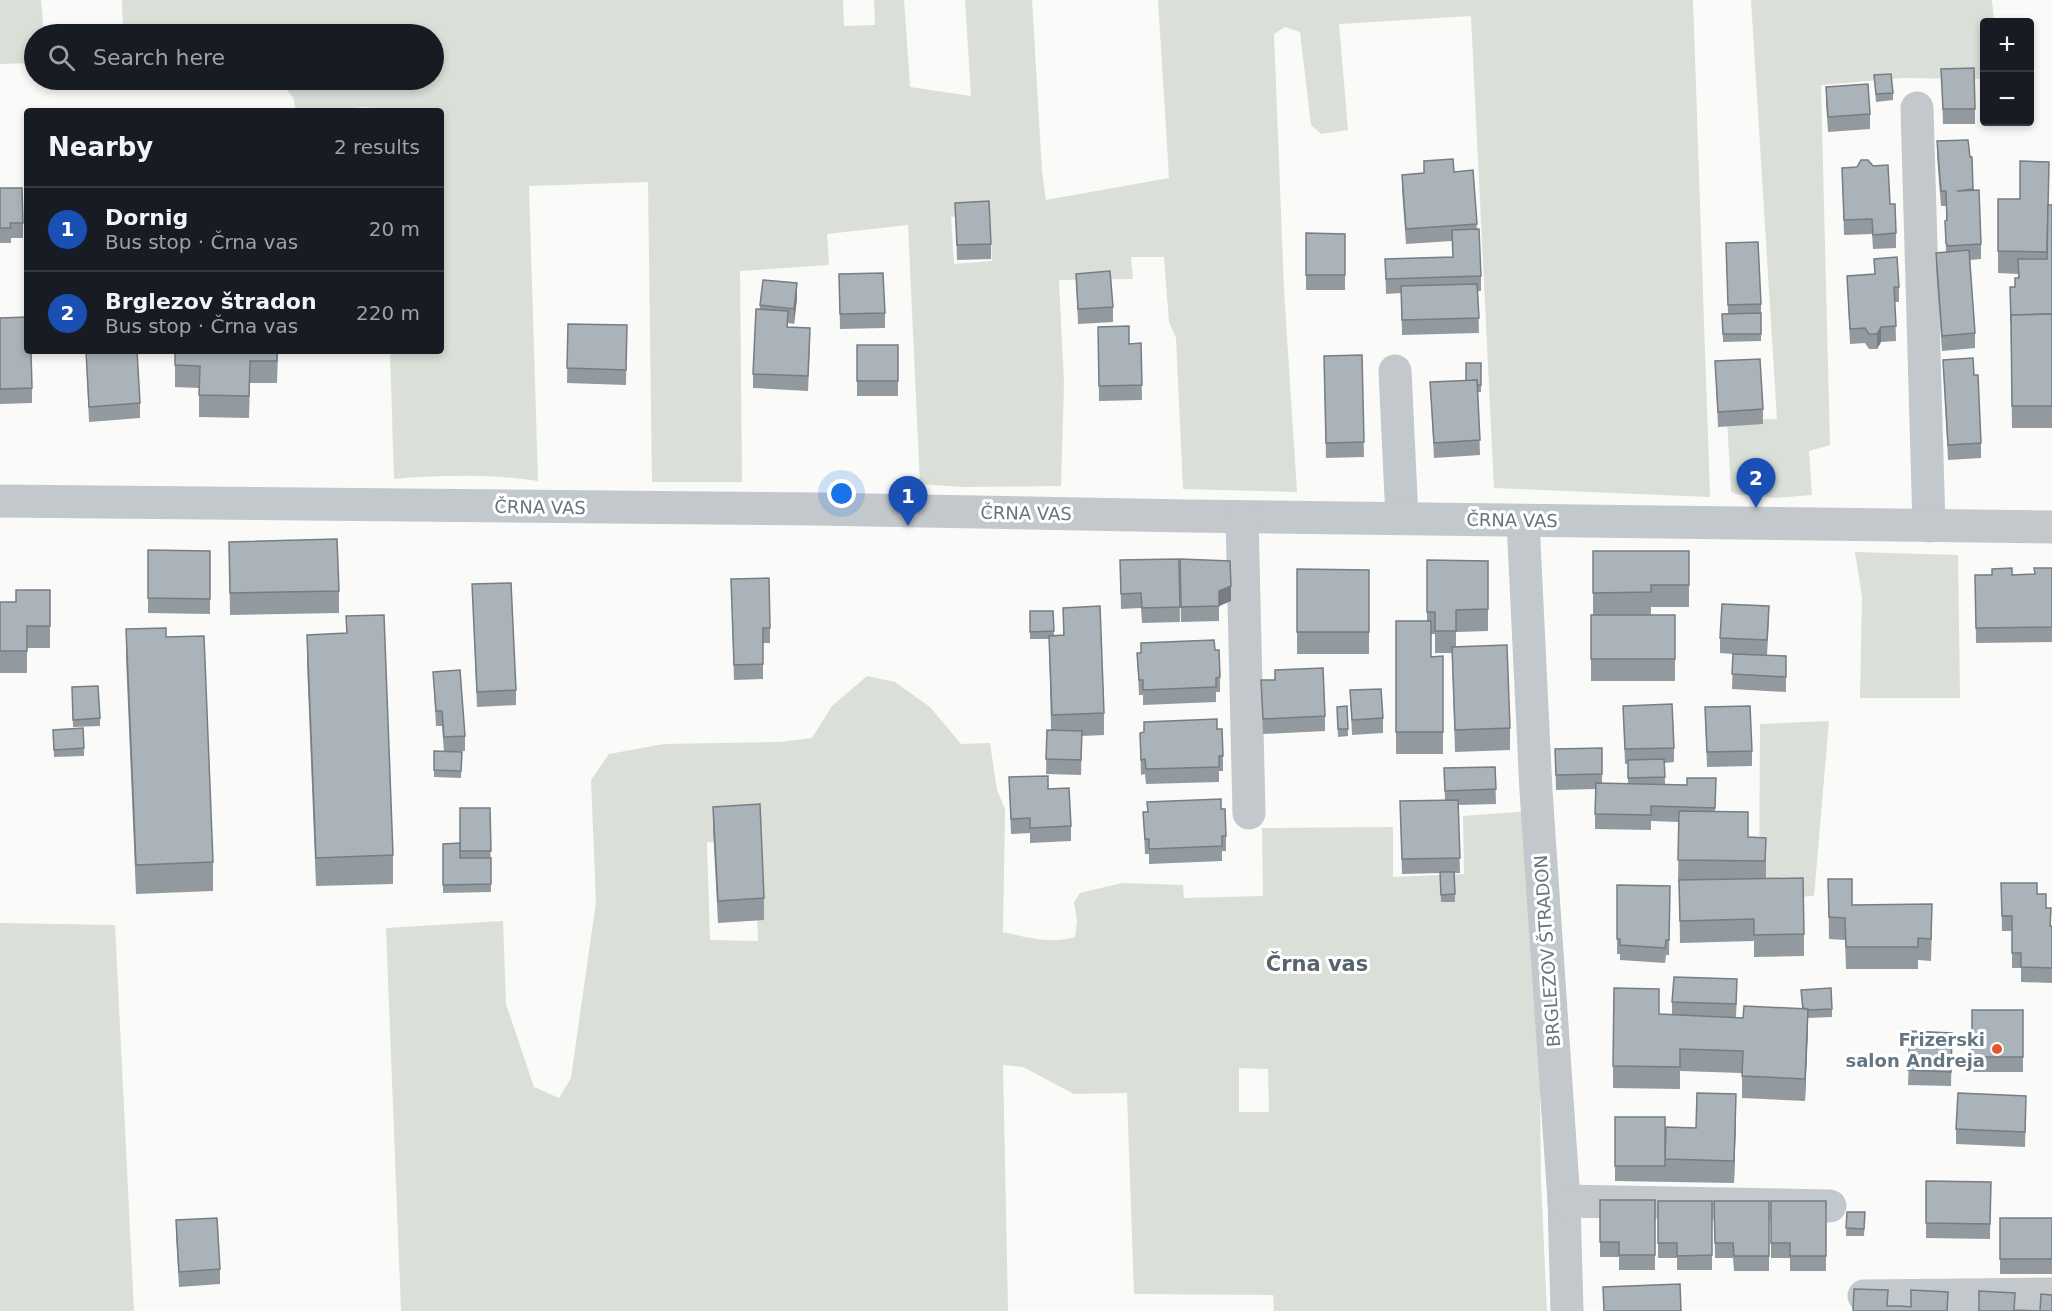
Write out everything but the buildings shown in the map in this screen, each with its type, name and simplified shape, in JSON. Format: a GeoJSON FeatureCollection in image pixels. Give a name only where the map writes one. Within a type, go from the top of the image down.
{"type":"FeatureCollection","features":[{"type":"Feature","properties":{"kind":"street"},"geometry":{"type":"LineString","coordinates":[[1917,108],[1929,526]]}},
{"type":"Feature","properties":{"kind":"street"},"geometry":{"type":"LineString","coordinates":[[1395,371],[1402,518]]}},
{"type":"Feature","properties":{"kind":"street","name":"ČRNA VAS"},"geometry":{"type":"LineString","coordinates":[[0,501],[815,509],[2052,527]]}},
{"type":"Feature","properties":{"kind":"street"},"geometry":{"type":"LineString","coordinates":[[1242,517],[1249,813]]}},
{"type":"Feature","properties":{"kind":"street","name":"BRGLEZOV ŠTRADON"},"geometry":{"type":"LineString","coordinates":[[1523,521],[1536,791],[1564,1201],[1567,1311]]}},
{"type":"Feature","properties":{"kind":"street"},"geometry":{"type":"LineString","coordinates":[[1564,1201],[1830,1206]]}},
{"type":"Feature","properties":{"kind":"street"},"geometry":{"type":"LineString","coordinates":[[1864,1296],[2052,1294]]}},
{"type":"Feature","properties":{"kind":"shaded area"},"geometry":{"type":"Polygon","coordinates":[[[0,0],[41,0],[43,24],[24,24],[24,63],[0,64],[0,0]]]}},
{"type":"Feature","properties":{"kind":"shaded area"},"geometry":{"type":"Polygon","coordinates":[[[122,0],[843,0],[844,26],[875,25],[874,0],[904,0],[910,87],[971,96],[965,0],[1032,0],[1042,171],[1046,200],[1169,178],[1158,0],[1693,0],[1710,497],[1494,488],[1471,16],[1339,24],[1348,130],[1321,134],[1311,125],[1300,32],[1285,27],[1274,34],[1284,290],[1297,492],[1183,489],[1176,338],[1169,322],[1164,257],[1131,257],[1133,279],[1059,280],[1064,383],[1061,486],[963,487],[920,484],[908,225],[827,234],[829,265],[740,271],[742,482],[652,482],[648,182],[529,186],[538,481],[466,476],[394,479],[390,354],[444,354],[444,108],[295,108],[293,97],[287,90],[444,90],[444,24],[123,24],[122,0]],[[990,214],[951,217],[954,264],[992,261],[990,214]]]}},
{"type":"Feature","properties":{"kind":"shaded area"},"geometry":{"type":"Polygon","coordinates":[[[1751,0],[1992,0],[1994,18],[1980,18],[1980,79],[1903,78],[1821,85],[1830,445],[1809,451],[1812,495],[1776,498],[1735,494],[1731,491],[1727,420],[1777,419],[1751,0]]]}},
{"type":"Feature","properties":{"kind":"shaded area"},"geometry":{"type":"Polygon","coordinates":[[[1855,552],[1958,555],[1960,698],[1860,698],[1862,597],[1855,552]]]}},
{"type":"Feature","properties":{"kind":"shaded area"},"geometry":{"type":"Polygon","coordinates":[[[867,676],[895,682],[930,707],[961,744],[990,743],[997,790],[1005,809],[1003,932],[1030,938],[1057,940],[1075,937],[1077,921],[1074,902],[1080,893],[1122,883],[1183,885],[1184,898],[1263,896],[1262,828],[1393,827],[1393,877],[1464,874],[1463,816],[1528,811],[1539,999],[1541,1181],[1547,1311],[1274,1311],[1273,1295],[1134,1294],[1127,1093],[1074,1094],[1023,1067],[1003,1065],[1008,1311],[401,1311],[386,928],[503,921],[506,1004],[534,1087],[559,1098],[571,1078],[596,902],[591,780],[609,754],[664,744],[780,742],[812,738],[832,706],[867,676]],[[707,842],[710,940],[758,941],[755,845],[707,842]],[[1239,1068],[1239,1112],[1269,1112],[1268,1069],[1239,1068]]]}},
{"type":"Feature","properties":{"kind":"shaded area"},"geometry":{"type":"Polygon","coordinates":[[[1829,721],[1814,896],[1759,899],[1760,724],[1829,721]]]}},
{"type":"Feature","properties":{"kind":"shaded area"},"geometry":{"type":"Polygon","coordinates":[[[0,923],[115,925],[134,1311],[0,1311],[0,923]]]}},
{"type":"Feature","properties":{"kind":"place","name":"Brglezov štradon"},"geometry":{"type":"Point","coordinates":[1756,508]}},
{"type":"Feature","properties":{"kind":"place","name":"Dornig"},"geometry":{"type":"Point","coordinates":[908,526]}},
{"type":"Feature","properties":{"kind":"place","name":"Frizerski salon Andreja"},"geometry":{"type":"Point","coordinates":[1997,1049]}},
{"type":"Feature","properties":{"kind":"district","name":"Črna vas"},"geometry":{"type":"Point","coordinates":[1317,964]}}]}
